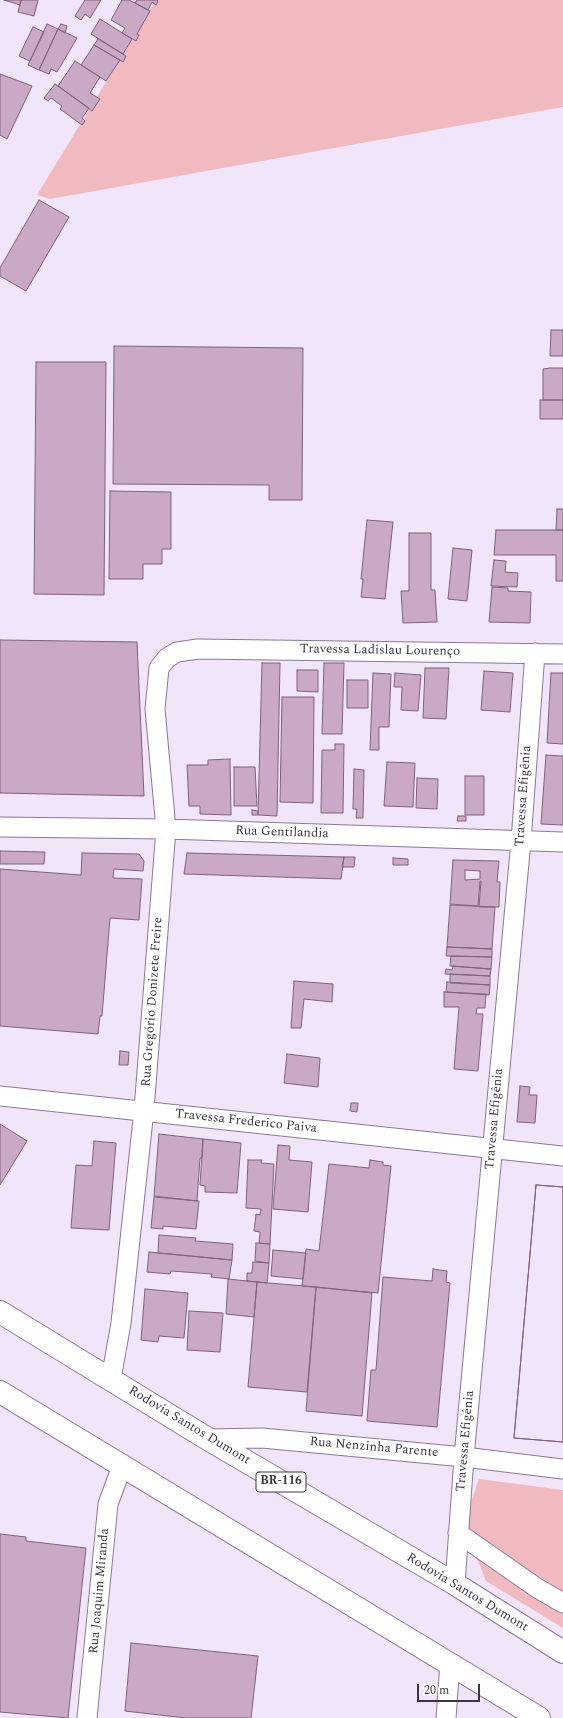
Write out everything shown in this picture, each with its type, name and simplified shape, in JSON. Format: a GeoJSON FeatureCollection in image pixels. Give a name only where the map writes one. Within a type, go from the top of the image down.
{"type":"FeatureCollection","features":[{"type":"Feature","properties":{"kind":"highway","name":"Rodovia Santos Dumont"},"geometry":{"type":"LineString","coordinates":[[0,1312],[208,1438],[455,1584],[563,1652]]}},
{"type":"Feature","properties":{"kind":"highway"},"geometry":{"type":"LineString","coordinates":[[0,1392],[539,1718]]}},
{"type":"Feature","properties":{"kind":"street","name":"Travessa Ladislau Lourenço"},"geometry":{"type":"LineString","coordinates":[[198,649],[563,654]]}},
{"type":"Feature","properties":{"kind":"street","name":"Rua Gregório Donizete Freire"},"geometry":{"type":"LineString","coordinates":[[111,1379],[121,1323],[144,1110],[166,829],[155,709],[159,668],[167,658],[177,652],[198,649]]}},
{"type":"Feature","properties":{"kind":"street","name":"Travessa Efigênia"},"geometry":{"type":"LineString","coordinates":[[455,1584],[464,1457],[521,841],[535,653]]}},
{"type":"Feature","properties":{"kind":"street","name":"Rua Gentilandia"},"geometry":{"type":"LineString","coordinates":[[0,827],[166,829],[563,842]]}},
{"type":"Feature","properties":{"kind":"street","name":"Travessa Frederico Paiva"},"geometry":{"type":"LineString","coordinates":[[0,1096],[144,1110],[563,1156]]}},
{"type":"Feature","properties":{"kind":"street","name":"Rua Nenzinha Parente"},"geometry":{"type":"LineString","coordinates":[[208,1438],[262,1438],[464,1457],[563,1469]]}},
{"type":"Feature","properties":{"kind":"street","name":"Rua Joaquim Miranda"},"geometry":{"type":"LineString","coordinates":[[87,1718],[108,1504],[122,1466]]}},
{"type":"Feature","properties":{"kind":"street"},"geometry":{"type":"LineString","coordinates":[[458,1533],[563,1603]]}},
{"type":"Feature","properties":{"kind":"street"},"geometry":{"type":"LineString","coordinates":[[446,1718],[450,1663]]}},
{"type":"Feature","properties":{"kind":"shaded area"},"geometry":{"type":"Polygon","coordinates":[[[156,0],[563,0],[563,107],[50,199],[37,195],[156,0]]]}},
{"type":"Feature","properties":{"kind":"shaded area"},"geometry":{"type":"Polygon","coordinates":[[[479,1479],[563,1490],[563,1628],[486,1581],[466,1531],[468,1511],[479,1479]]]}},
{"type":"Feature","properties":{"kind":"building"},"geometry":{"type":"Polygon","coordinates":[[[4,0],[21,0],[20,5],[4,0]]]}},
{"type":"Feature","properties":{"kind":"building"},"geometry":{"type":"Polygon","coordinates":[[[21,0],[38,0],[34,16],[18,12],[21,0]]]}},
{"type":"Feature","properties":{"kind":"building"},"geometry":{"type":"Polygon","coordinates":[[[85,0],[101,0],[90,18],[85,14],[81,20],[75,16],[85,0]]]}},
{"type":"Feature","properties":{"kind":"building"},"geometry":{"type":"Polygon","coordinates":[[[122,0],[129,0],[150,11],[137,34],[139,35],[136,41],[122,33],[125,28],[111,20],[122,0]]]}},
{"type":"Feature","properties":{"kind":"building"},"geometry":{"type":"Polygon","coordinates":[[[137,0],[158,1],[156,5],[152,2],[148,10],[135,3],[137,0]]]}},
{"type":"Feature","properties":{"kind":"building"},"geometry":{"type":"Polygon","coordinates":[[[100,19],[132,39],[123,54],[91,34],[100,19]]]}},
{"type":"Feature","properties":{"kind":"building"},"geometry":{"type":"Polygon","coordinates":[[[47,24],[58,29],[39,70],[28,65],[47,24]]]}},
{"type":"Feature","properties":{"kind":"building"},"geometry":{"type":"Polygon","coordinates":[[[61,24],[67,26],[65,33],[58,29],[61,24]]]}},
{"type":"Feature","properties":{"kind":"building"},"geometry":{"type":"Polygon","coordinates":[[[33,27],[44,32],[30,61],[19,56],[33,27]]]}},
{"type":"Feature","properties":{"kind":"building"},"geometry":{"type":"Polygon","coordinates":[[[58,29],[77,38],[57,72],[51,69],[49,74],[39,70],[58,29]]]}},
{"type":"Feature","properties":{"kind":"building"},"geometry":{"type":"Polygon","coordinates":[[[98,39],[126,56],[123,62],[94,45],[98,39]]]}},
{"type":"Feature","properties":{"kind":"building"},"geometry":{"type":"Polygon","coordinates":[[[94,45],[120,60],[106,81],[81,65],[94,45]]]}},
{"type":"Feature","properties":{"kind":"building"},"geometry":{"type":"Polygon","coordinates":[[[75,61],[100,77],[90,93],[100,99],[92,111],[58,86],[75,61]]]}},
{"type":"Feature","properties":{"kind":"building"},"geometry":{"type":"Polygon","coordinates":[[[0,74],[32,86],[7,139],[0,135],[0,74]]]}},
{"type":"Feature","properties":{"kind":"building"},"geometry":{"type":"Polygon","coordinates":[[[55,84],[89,108],[82,118],[85,121],[82,125],[60,109],[62,106],[51,98],[48,101],[44,98],[55,84]]]}},
{"type":"Feature","properties":{"kind":"building"},"geometry":{"type":"Polygon","coordinates":[[[39,200],[69,217],[26,291],[0,276],[0,268],[39,200]]]}},
{"type":"Feature","properties":{"kind":"building"},"geometry":{"type":"Polygon","coordinates":[[[551,330],[563,330],[563,356],[550,356],[551,330]]]}},
{"type":"Feature","properties":{"kind":"building"},"geometry":{"type":"Polygon","coordinates":[[[114,346],[303,348],[302,500],[269,500],[269,485],[113,484],[114,346]]]}},
{"type":"Feature","properties":{"kind":"building"},"geometry":{"type":"Polygon","coordinates":[[[36,362],[106,362],[104,595],[34,594],[36,362]]]}},
{"type":"Feature","properties":{"kind":"building"},"geometry":{"type":"Polygon","coordinates":[[[563,368],[563,400],[543,400],[543,369],[563,368]]]}},
{"type":"Feature","properties":{"kind":"building"},"geometry":{"type":"Polygon","coordinates":[[[540,400],[563,400],[563,419],[540,419],[540,400]]]}},
{"type":"Feature","properties":{"kind":"building"},"geometry":{"type":"Polygon","coordinates":[[[110,491],[171,492],[171,549],[162,549],[162,564],[143,564],[143,579],[109,579],[110,491]]]}},
{"type":"Feature","properties":{"kind":"building"},"geometry":{"type":"Polygon","coordinates":[[[557,509],[563,509],[563,530],[556,530],[557,509]]]}},
{"type":"Feature","properties":{"kind":"building"},"geometry":{"type":"Polygon","coordinates":[[[367,520],[393,522],[385,599],[361,597],[363,579],[361,579],[367,520]]]}},
{"type":"Feature","properties":{"kind":"building"},"geometry":{"type":"Polygon","coordinates":[[[496,530],[563,530],[563,581],[556,581],[556,555],[494,555],[496,530]]]}},
{"type":"Feature","properties":{"kind":"building"},"geometry":{"type":"Polygon","coordinates":[[[409,533],[431,533],[431,590],[435,590],[437,622],[403,623],[401,591],[409,591],[409,533]]]}},
{"type":"Feature","properties":{"kind":"building"},"geometry":{"type":"Polygon","coordinates":[[[453,548],[472,550],[467,601],[448,599],[453,548]]]}},
{"type":"Feature","properties":{"kind":"building"},"geometry":{"type":"Polygon","coordinates":[[[494,560],[506,561],[505,572],[518,573],[517,587],[491,586],[494,560]]]}},
{"type":"Feature","properties":{"kind":"building"},"geometry":{"type":"Polygon","coordinates":[[[492,587],[508,588],[508,591],[531,592],[530,623],[489,622],[492,587]]]}},
{"type":"Feature","properties":{"kind":"building"},"geometry":{"type":"Polygon","coordinates":[[[0,640],[137,642],[144,796],[0,793],[0,640]]]}},
{"type":"Feature","properties":{"kind":"building"},"geometry":{"type":"Polygon","coordinates":[[[262,663],[280,663],[277,816],[258,815],[262,663]]]}},
{"type":"Feature","properties":{"kind":"building"},"geometry":{"type":"Polygon","coordinates":[[[324,663],[344,663],[342,734],[322,734],[324,663]]]}},
{"type":"Feature","properties":{"kind":"building"},"geometry":{"type":"Polygon","coordinates":[[[425,668],[449,668],[446,719],[423,718],[425,668]]]}},
{"type":"Feature","properties":{"kind":"building"},"geometry":{"type":"Polygon","coordinates":[[[297,670],[318,670],[318,692],[297,691],[297,670]]]}},
{"type":"Feature","properties":{"kind":"building"},"geometry":{"type":"Polygon","coordinates":[[[484,671],[513,673],[510,712],[481,710],[484,671]]]}},
{"type":"Feature","properties":{"kind":"building"},"geometry":{"type":"Polygon","coordinates":[[[373,673],[391,674],[389,727],[379,727],[379,750],[370,750],[373,673]]]}},
{"type":"Feature","properties":{"kind":"building"},"geometry":{"type":"Polygon","coordinates":[[[395,673],[421,675],[418,711],[401,710],[402,687],[394,687],[395,673]]]}},
{"type":"Feature","properties":{"kind":"building"},"geometry":{"type":"Polygon","coordinates":[[[551,673],[563,673],[563,744],[547,743],[551,673]]]}},
{"type":"Feature","properties":{"kind":"building"},"geometry":{"type":"Polygon","coordinates":[[[347,680],[368,680],[368,708],[347,708],[347,680]]]}},
{"type":"Feature","properties":{"kind":"building"},"geometry":{"type":"Polygon","coordinates":[[[282,697],[314,697],[313,803],[280,802],[282,697]]]}},
{"type":"Feature","properties":{"kind":"building"},"geometry":{"type":"Polygon","coordinates":[[[335,744],[344,744],[343,813],[321,813],[322,750],[335,750],[335,744]]]}},
{"type":"Feature","properties":{"kind":"building"},"geometry":{"type":"Polygon","coordinates":[[[546,755],[563,756],[563,825],[541,824],[546,755]]]}},
{"type":"Feature","properties":{"kind":"building"},"geometry":{"type":"Polygon","coordinates":[[[230,759],[231,815],[200,814],[200,806],[189,806],[187,765],[208,765],[208,760],[230,759]]]}},
{"type":"Feature","properties":{"kind":"building"},"geometry":{"type":"Polygon","coordinates":[[[387,762],[415,763],[413,807],[384,806],[387,762]]]}},
{"type":"Feature","properties":{"kind":"building"},"geometry":{"type":"Polygon","coordinates":[[[234,767],[255,767],[257,806],[234,806],[234,767]]]}},
{"type":"Feature","properties":{"kind":"building"},"geometry":{"type":"Polygon","coordinates":[[[354,769],[364,770],[363,818],[356,818],[357,809],[353,809],[354,769]]]}},
{"type":"Feature","properties":{"kind":"building"},"geometry":{"type":"Polygon","coordinates":[[[465,776],[484,776],[484,815],[465,815],[465,776]]]}},
{"type":"Feature","properties":{"kind":"building"},"geometry":{"type":"Polygon","coordinates":[[[417,778],[438,779],[437,809],[416,808],[417,778]]]}},
{"type":"Feature","properties":{"kind":"building"},"geometry":{"type":"Polygon","coordinates":[[[252,810],[258,811],[258,815],[252,815],[252,810]]]}},
{"type":"Feature","properties":{"kind":"building"},"geometry":{"type":"Polygon","coordinates":[[[458,816],[466,816],[466,821],[457,821],[458,816]]]}},
{"type":"Feature","properties":{"kind":"building"},"geometry":{"type":"Polygon","coordinates":[[[0,851],[45,852],[44,864],[0,864],[0,851]]]}},
{"type":"Feature","properties":{"kind":"building"},"geometry":{"type":"Polygon","coordinates":[[[82,853],[139,854],[144,861],[143,871],[114,869],[113,878],[142,879],[139,920],[110,918],[102,1016],[100,1016],[98,1034],[0,1026],[0,869],[81,875],[82,853]]]}},
{"type":"Feature","properties":{"kind":"building"},"geometry":{"type":"Polygon","coordinates":[[[187,853],[344,857],[341,879],[184,874],[187,853]]]}},
{"type":"Feature","properties":{"kind":"building"},"geometry":{"type":"Polygon","coordinates":[[[344,857],[355,857],[354,867],[342,867],[344,857]]]}},
{"type":"Feature","properties":{"kind":"building"},"geometry":{"type":"Polygon","coordinates":[[[393,858],[408,859],[408,865],[393,865],[393,858]]]}},
{"type":"Feature","properties":{"kind":"building"},"geometry":{"type":"Polygon","coordinates":[[[453,860],[499,861],[497,882],[500,882],[499,907],[479,907],[481,881],[478,906],[450,904],[453,860]],[[465,870],[465,880],[480,879],[480,871],[465,870]]]}},
{"type":"Feature","properties":{"kind":"building"},"geometry":{"type":"Polygon","coordinates":[[[450,905],[495,907],[492,949],[447,947],[450,905]]]}},
{"type":"Feature","properties":{"kind":"building"},"geometry":{"type":"Polygon","coordinates":[[[447,947],[492,949],[492,957],[446,956],[447,947]]]}},
{"type":"Feature","properties":{"kind":"building"},"geometry":{"type":"Polygon","coordinates":[[[451,956],[492,957],[491,969],[450,966],[451,956]]]}},
{"type":"Feature","properties":{"kind":"building"},"geometry":{"type":"Polygon","coordinates":[[[453,966],[491,969],[490,976],[445,974],[446,969],[452,970],[453,966]]]}},
{"type":"Feature","properties":{"kind":"building"},"geometry":{"type":"Polygon","coordinates":[[[450,974],[490,976],[490,985],[450,983],[450,974]]]}},
{"type":"Feature","properties":{"kind":"building"},"geometry":{"type":"Polygon","coordinates":[[[294,981],[333,984],[332,1002],[304,999],[301,1028],[291,1028],[294,981]]]}},
{"type":"Feature","properties":{"kind":"building"},"geometry":{"type":"Polygon","coordinates":[[[447,982],[490,985],[489,995],[446,992],[447,982]]]}},
{"type":"Feature","properties":{"kind":"building"},"geometry":{"type":"Polygon","coordinates":[[[444,992],[486,994],[485,1008],[477,1008],[476,1014],[483,1014],[478,1071],[454,1069],[459,1007],[444,1007],[444,992]]]}},
{"type":"Feature","properties":{"kind":"building"},"geometry":{"type":"Polygon","coordinates":[[[120,1051],[129,1052],[128,1065],[119,1065],[120,1051]]]}},
{"type":"Feature","properties":{"kind":"building"},"geometry":{"type":"Polygon","coordinates":[[[287,1054],[320,1058],[318,1087],[284,1083],[287,1054]]]}},
{"type":"Feature","properties":{"kind":"building"},"geometry":{"type":"Polygon","coordinates":[[[520,1086],[530,1087],[529,1095],[537,1095],[535,1123],[517,1122],[520,1086]]]}},
{"type":"Feature","properties":{"kind":"building"},"geometry":{"type":"Polygon","coordinates":[[[351,1103],[358,1103],[357,1112],[350,1111],[351,1103]]]}},
{"type":"Feature","properties":{"kind":"building"},"geometry":{"type":"Polygon","coordinates":[[[0,1124],[27,1141],[0,1185],[0,1124]]]}},
{"type":"Feature","properties":{"kind":"building"},"geometry":{"type":"Polygon","coordinates":[[[159,1134],[203,1139],[197,1201],[154,1196],[159,1134]]]}},
{"type":"Feature","properties":{"kind":"building"},"geometry":{"type":"Polygon","coordinates":[[[203,1139],[241,1143],[237,1193],[205,1192],[205,1186],[200,1185],[203,1139]]]}},
{"type":"Feature","properties":{"kind":"building"},"geometry":{"type":"Polygon","coordinates":[[[94,1141],[116,1143],[109,1230],[71,1228],[76,1165],[92,1166],[94,1141]]]}},
{"type":"Feature","properties":{"kind":"building"},"geometry":{"type":"Polygon","coordinates":[[[278,1145],[290,1146],[289,1160],[312,1162],[308,1212],[273,1209],[278,1145]]]}},
{"type":"Feature","properties":{"kind":"building"},"geometry":{"type":"Polygon","coordinates":[[[248,1160],[262,1160],[261,1163],[274,1164],[270,1244],[259,1243],[260,1232],[254,1231],[256,1214],[260,1215],[261,1209],[246,1208],[248,1160]]]}},
{"type":"Feature","properties":{"kind":"building"},"geometry":{"type":"Polygon","coordinates":[[[370,1160],[383,1162],[383,1165],[391,1166],[378,1293],[302,1286],[306,1249],[319,1251],[329,1164],[369,1168],[370,1160]]]}},
{"type":"Feature","properties":{"kind":"building"},"geometry":{"type":"Polygon","coordinates":[[[536,1185],[563,1187],[563,1442],[514,1438],[536,1185]]]}},
{"type":"Feature","properties":{"kind":"building"},"geometry":{"type":"Polygon","coordinates":[[[536,1185],[563,1187],[563,1442],[514,1438],[536,1185]]]}},
{"type":"Feature","properties":{"kind":"building"},"geometry":{"type":"Polygon","coordinates":[[[154,1197],[199,1201],[196,1229],[163,1226],[163,1229],[151,1228],[154,1197]]]}},
{"type":"Feature","properties":{"kind":"building"},"geometry":{"type":"Polygon","coordinates":[[[159,1235],[196,1238],[195,1241],[233,1244],[232,1260],[158,1253],[159,1235]]]}},
{"type":"Feature","properties":{"kind":"building"},"geometry":{"type":"Polygon","coordinates":[[[256,1243],[270,1244],[269,1263],[255,1261],[256,1243]]]}},
{"type":"Feature","properties":{"kind":"building"},"geometry":{"type":"Polygon","coordinates":[[[273,1250],[306,1253],[303,1279],[271,1276],[273,1250]]]}},
{"type":"Feature","properties":{"kind":"building"},"geometry":{"type":"Polygon","coordinates":[[[149,1252],[232,1260],[229,1279],[211,1277],[212,1274],[171,1271],[170,1274],[147,1272],[149,1252]]]}},
{"type":"Feature","properties":{"kind":"building"},"geometry":{"type":"Polygon","coordinates":[[[253,1262],[269,1263],[267,1283],[247,1281],[247,1273],[252,1273],[253,1262]]]}},
{"type":"Feature","properties":{"kind":"building"},"geometry":{"type":"Polygon","coordinates":[[[433,1269],[447,1271],[446,1282],[450,1283],[437,1427],[367,1421],[371,1370],[376,1370],[383,1277],[432,1281],[433,1269]]]}},
{"type":"Feature","properties":{"kind":"building"},"geometry":{"type":"Polygon","coordinates":[[[228,1279],[257,1282],[254,1317],[226,1314],[228,1279]]]}},
{"type":"Feature","properties":{"kind":"building"},"geometry":{"type":"Polygon","coordinates":[[[257,1282],[316,1287],[307,1392],[248,1387],[257,1282]]]}},
{"type":"Feature","properties":{"kind":"building"},"geometry":{"type":"Polygon","coordinates":[[[316,1287],[372,1293],[362,1416],[306,1411],[316,1287]]]}},
{"type":"Feature","properties":{"kind":"building"},"geometry":{"type":"Polygon","coordinates":[[[145,1289],[188,1293],[184,1338],[159,1336],[158,1342],[141,1340],[145,1289]]]}},
{"type":"Feature","properties":{"kind":"building"},"geometry":{"type":"Polygon","coordinates":[[[189,1311],[223,1313],[220,1352],[187,1350],[189,1311]]]}},
{"type":"Feature","properties":{"kind":"building"},"geometry":{"type":"Polygon","coordinates":[[[0,1534],[26,1537],[26,1541],[86,1548],[68,1718],[0,1712],[0,1534]]]}},
{"type":"Feature","properties":{"kind":"building"},"geometry":{"type":"Polygon","coordinates":[[[131,1643],[258,1656],[251,1718],[186,1718],[125,1711],[131,1643]]]}}]}
